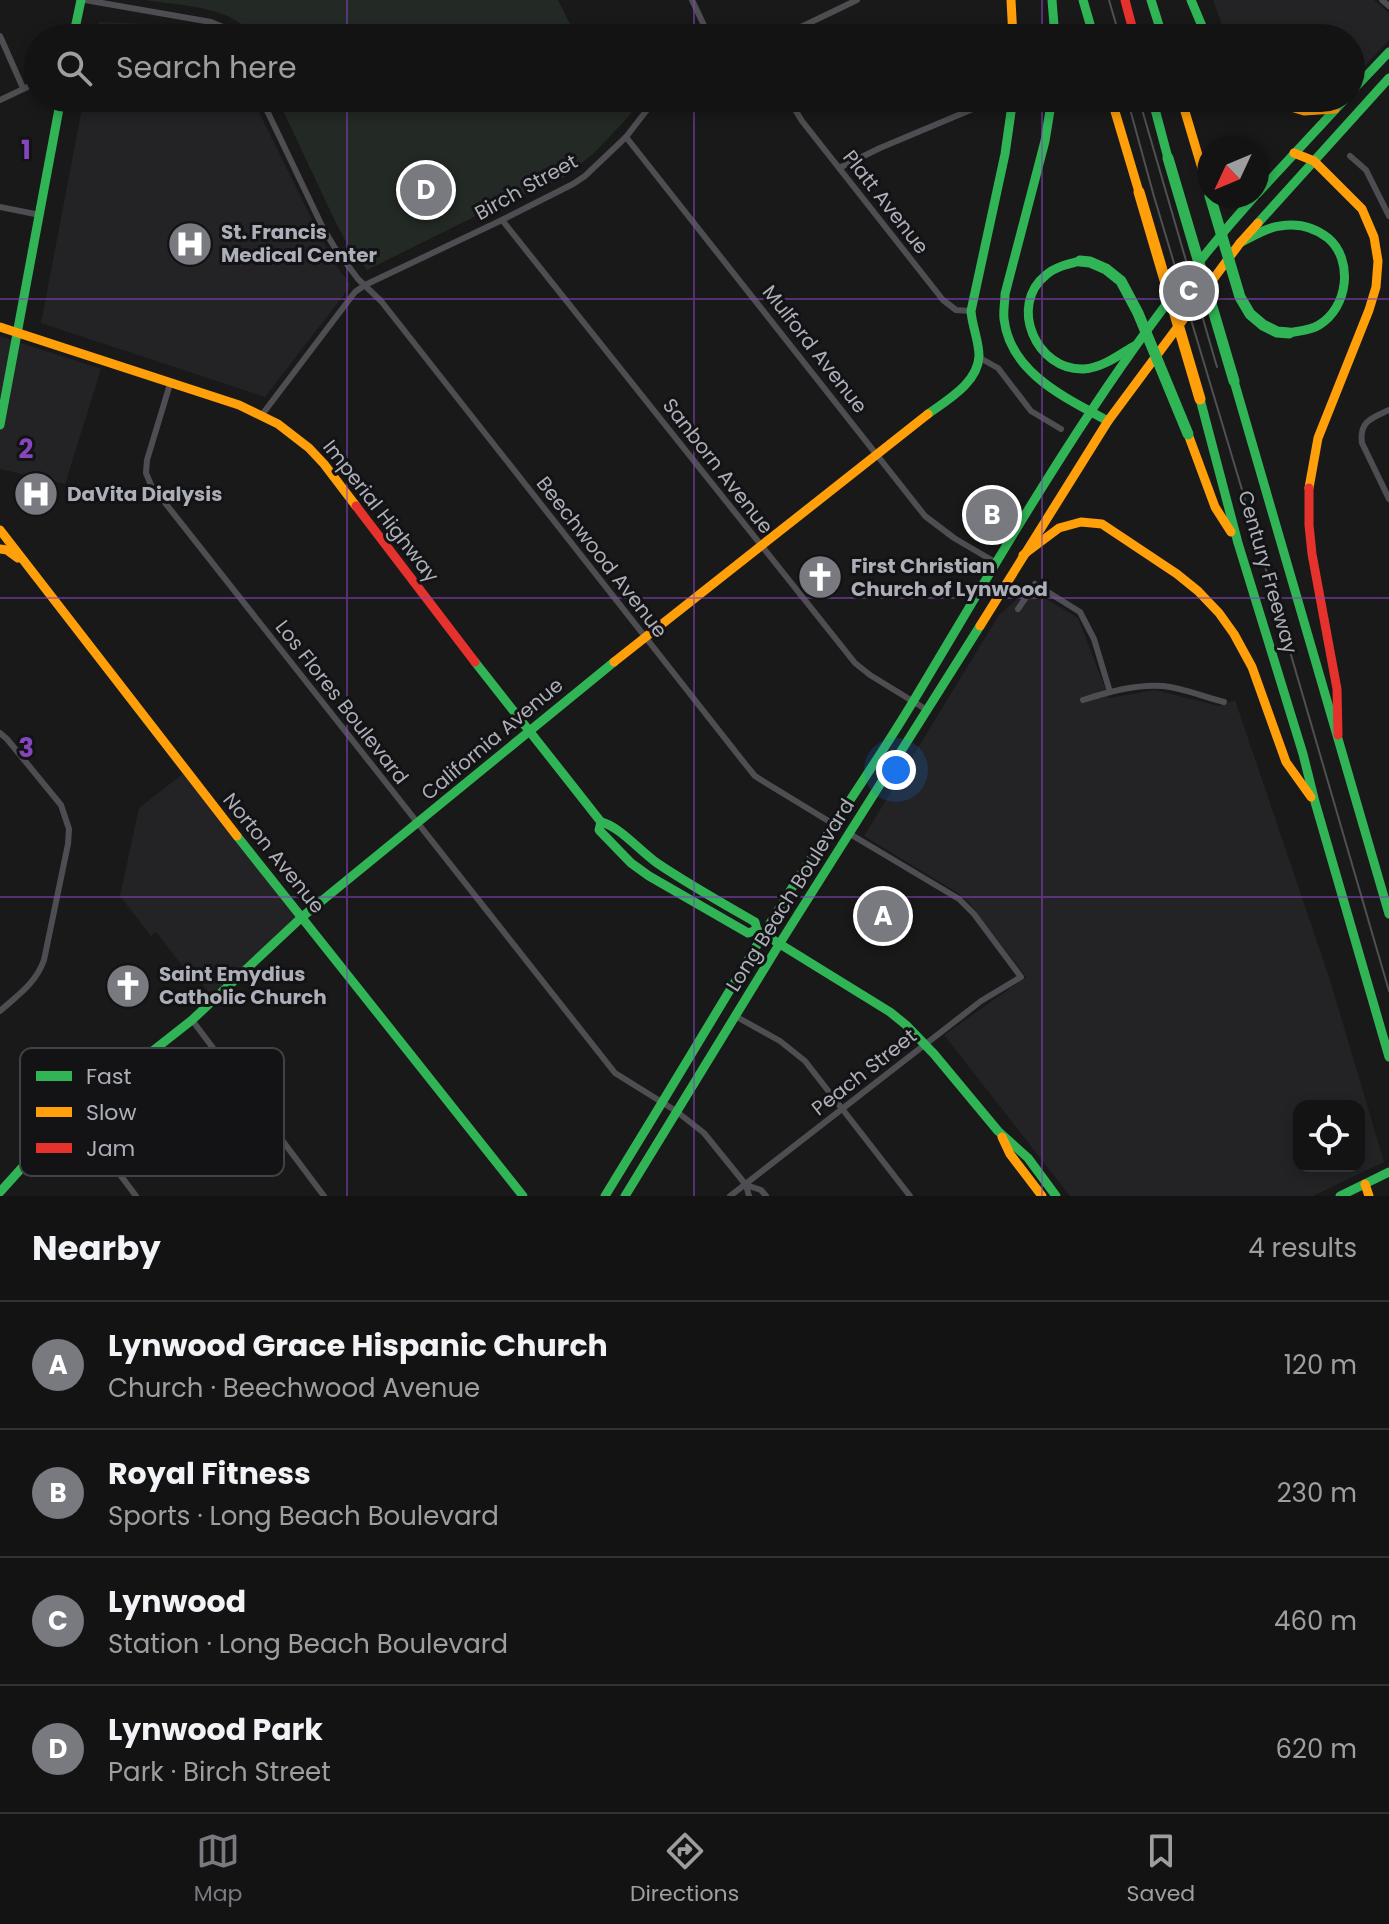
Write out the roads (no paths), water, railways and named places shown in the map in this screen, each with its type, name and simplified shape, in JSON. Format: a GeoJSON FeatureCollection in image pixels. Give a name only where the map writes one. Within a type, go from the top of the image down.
{"type":"FeatureCollection","features":[{"type":"Feature","properties":{"kind":"main road"},"geometry":{"type":"LineString","coordinates":[[77,24],[83,0]]}},
{"type":"Feature","properties":{"kind":"main road"},"geometry":{"type":"LineString","coordinates":[[1011,0],[1012,24]]}},
{"type":"Feature","properties":{"kind":"main road"},"geometry":{"type":"LineString","coordinates":[[1052,0],[1054,24]]}},
{"type":"Feature","properties":{"kind":"main road"},"geometry":{"type":"LineString","coordinates":[[1083,0],[1090,24]]}},
{"type":"Feature","properties":{"kind":"main road"},"geometry":{"type":"LineString","coordinates":[[1125,0],[1131,24]]}},
{"type":"Feature","properties":{"kind":"main road"},"geometry":{"type":"LineString","coordinates":[[1151,0],[1159,24]]}},
{"type":"Feature","properties":{"kind":"main road"},"geometry":{"type":"LineString","coordinates":[[1191,0],[1201,24]]}},
{"type":"Feature","properties":{"kind":"main road"},"geometry":{"type":"LineString","coordinates":[[1365,77],[1389,52]]}},
{"type":"Feature","properties":{"kind":"main road","name":"Long Beach Boulevard"},"geometry":{"type":"LineString","coordinates":[[1365,105],[1389,78]]}},
{"type":"Feature","properties":{"kind":"main road"},"geometry":{"type":"LineString","coordinates":[[0,425],[58,112]]}},
{"type":"Feature","properties":{"kind":"main road"},"geometry":{"type":"LineString","coordinates":[[980,358],[971,311],[1011,112]]}},
{"type":"Feature","properties":{"kind":"main road"},"geometry":{"type":"LineString","coordinates":[[1050,112],[1005,294],[1004,319],[1010,343],[1020,362],[1045,384],[1108,421]]}},
{"type":"Feature","properties":{"kind":"main road","name":"Century Freeway"},"geometry":{"type":"LineString","coordinates":[[1115,112],[1389,1057]]}},
{"type":"Feature","properties":{"kind":"main road","name":"Century Freeway"},"geometry":{"type":"LineString","coordinates":[[1156,112],[1389,914]]}},
{"type":"Feature","properties":{"kind":"main road"},"geometry":{"type":"LineString","coordinates":[[1185,112],[1197,151]]}},
{"type":"Feature","properties":{"kind":"main road","name":"Long Beach Boulevard"},"geometry":{"type":"LineString","coordinates":[[1269,181],[1332,112]]}},
{"type":"Feature","properties":{"kind":"main road","name":"Long Beach Boulevard"},"geometry":{"type":"LineString","coordinates":[[625,1196],[1108,421],[1240,243],[1358,112]]}},
{"type":"Feature","properties":{"kind":"main road"},"geometry":{"type":"LineString","coordinates":[[1294,153],[1314,161],[1362,209],[1374,237],[1378,261],[1376,287],[1369,310],[1318,438],[1309,481],[1312,554],[1337,689],[1338,735]]}},
{"type":"Feature","properties":{"kind":"main road"},"geometry":{"type":"LineString","coordinates":[[1214,208],[1240,297],[1250,314],[1277,332],[1303,334],[1334,314],[1342,300],[1346,283],[1338,248],[1329,238],[1305,224],[1282,224],[1251,235],[1240,243]]}},
{"type":"Feature","properties":{"kind":"main road","name":"Long Beach Boulevard"},"geometry":{"type":"LineString","coordinates":[[605,1196],[761,932],[835,825],[913,702],[995,562],[1090,411],[1134,346],[1218,237],[1244,208]]}},
{"type":"Feature","properties":{"kind":"main road"},"geometry":{"type":"LineString","coordinates":[[1134,346],[1102,365],[1078,369],[1054,361],[1035,344],[1029,330],[1027,308],[1041,279],[1060,265],[1080,261],[1106,269],[1121,281],[1138,313],[1215,507],[1238,543]]}},
{"type":"Feature","properties":{"kind":"main road","name":"Imperial Highway"},"geometry":{"type":"LineString","coordinates":[[0,327],[239,405],[294,435],[324,464],[601,822],[599,830],[631,863],[748,933],[761,932],[890,1012],[950,1069],[1001,1135],[1010,1154],[1042,1196]]}},
{"type":"Feature","properties":{"kind":"main road","name":"California Avenue"},"geometry":{"type":"LineString","coordinates":[[156,1048],[192,1020],[302,917],[645,637],[964,386],[973,377],[980,358]]}},
{"type":"Feature","properties":{"kind":"main road"},"geometry":{"type":"LineString","coordinates":[[1023,555],[1059,528],[1081,522],[1102,524],[1198,591],[1234,634],[1252,667],[1286,762],[1315,802]]}},
{"type":"Feature","properties":{"kind":"main road","name":"Norton Avenue"},"geometry":{"type":"LineString","coordinates":[[0,530],[175,757],[523,1196]]}},
{"type":"Feature","properties":{"kind":"main road"},"geometry":{"type":"LineString","coordinates":[[0,549],[14,555],[32,572]]}},
{"type":"Feature","properties":{"kind":"main road","name":"Imperial Highway"},"geometry":{"type":"LineString","coordinates":[[1001,1135],[1017,1147],[1056,1196]]}},
{"type":"Feature","properties":{"kind":"main road","name":"California Avenue"},"geometry":{"type":"LineString","coordinates":[[0,1192],[20,1170]]}},
{"type":"Feature","properties":{"kind":"main road"},"geometry":{"type":"LineString","coordinates":[[1340,1196],[1367,1190],[1389,1172]]}},
{"type":"Feature","properties":{"kind":"street"},"geometry":{"type":"LineString","coordinates":[[83,0],[216,24]]}},
{"type":"Feature","properties":{"kind":"street"},"geometry":{"type":"LineString","coordinates":[[692,0],[703,24]]}},
{"type":"Feature","properties":{"kind":"street"},"geometry":{"type":"LineString","coordinates":[[804,24],[841,4],[857,0]]}},
{"type":"Feature","properties":{"kind":"street"},"geometry":{"type":"LineString","coordinates":[[1382,0],[1389,6]]}},
{"type":"Feature","properties":{"kind":"street"},"geometry":{"type":"LineString","coordinates":[[0,36],[23,88],[0,100]]}},
{"type":"Feature","properties":{"kind":"street","name":"Beechwood Avenue"},"geometry":{"type":"LineString","coordinates":[[268,112],[335,248],[414,342],[755,776],[835,825]]}},
{"type":"Feature","properties":{"kind":"street","name":"Birch Street"},"geometry":{"type":"LineString","coordinates":[[261,416],[355,292],[573,184],[626,137],[645,112]]}},
{"type":"Feature","properties":{"kind":"street","name":"Platt Avenue"},"geometry":{"type":"LineString","coordinates":[[795,112],[943,300],[956,310],[971,311]]}},
{"type":"Feature","properties":{"kind":"street"},"geometry":{"type":"LineString","coordinates":[[839,168],[966,112]]}},
{"type":"Feature","properties":{"kind":"street","name":"Mulford Avenue"},"geometry":{"type":"LineString","coordinates":[[626,137],[925,516],[954,538],[995,562]]}},
{"type":"Feature","properties":{"kind":"street"},"geometry":{"type":"LineString","coordinates":[[1350,156],[1366,170],[1389,216]]}},
{"type":"Feature","properties":{"kind":"street"},"geometry":{"type":"LineString","coordinates":[[0,207],[40,215]]}},
{"type":"Feature","properties":{"kind":"street","name":"Sanborn Avenue"},"geometry":{"type":"LineString","coordinates":[[502,220],[855,663],[927,710]]}},
{"type":"Feature","properties":{"kind":"street"},"geometry":{"type":"LineString","coordinates":[[980,358],[998,368],[1031,411],[1061,429]]}},
{"type":"Feature","properties":{"kind":"street","name":"Los Flores Boulevard"},"geometry":{"type":"LineString","coordinates":[[170,384],[147,460],[148,479],[615,1073],[676,1111],[704,1133],[746,1185],[749,1196]]}},
{"type":"Feature","properties":{"kind":"street"},"geometry":{"type":"LineString","coordinates":[[1389,410],[1370,419],[1362,428],[1362,443],[1389,499]]}},
{"type":"Feature","properties":{"kind":"street"},"geometry":{"type":"LineString","coordinates":[[1018,609],[1035,584],[1080,612],[1094,639],[1110,692]]}},
{"type":"Feature","properties":{"kind":"street"},"geometry":{"type":"LineString","coordinates":[[1083,700],[1110,692],[1164,686],[1224,702]]}},
{"type":"Feature","properties":{"kind":"street"},"geometry":{"type":"LineString","coordinates":[[0,733],[61,805],[69,829],[44,960],[30,985],[0,1011]]}},
{"type":"Feature","properties":{"kind":"street","name":"Peach Street"},"geometry":{"type":"LineString","coordinates":[[730,1196],[981,1001],[1021,977],[974,914],[959,899],[850,834]]}},
{"type":"Feature","properties":{"kind":"street"},"geometry":{"type":"LineString","coordinates":[[735,1016],[780,1041],[805,1061],[910,1196]]}},
{"type":"Feature","properties":{"kind":"street"},"geometry":{"type":"LineString","coordinates":[[192,1020],[213,1048]]}},
{"type":"Feature","properties":{"kind":"street"},"geometry":{"type":"LineString","coordinates":[[284,1143],[324,1196]]}},
{"type":"Feature","properties":{"kind":"street"},"geometry":{"type":"LineString","coordinates":[[121,1176],[136,1196]]}},
{"type":"Feature","properties":{"kind":"street","name":"Los Flores Boulevard"},"geometry":{"type":"LineString","coordinates":[[746,1185],[761,1190],[766,1196]]}},
{"type":"Feature","properties":{"kind":"tram line"},"geometry":{"type":"LineString","coordinates":[[1109,0],[1116,24]]}},
{"type":"Feature","properties":{"kind":"tram line"},"geometry":{"type":"LineString","coordinates":[[1131,112],[1389,991]]}},
{"type":"Feature","properties":{"kind":"tram line"},"geometry":{"type":"LineString","coordinates":[[1143,112],[1217,367]]}},
{"type":"Feature","properties":{"kind":"place","name":"Lynwood Park"},"geometry":{"type":"Point","coordinates":[426,190]}},
{"type":"Feature","properties":{"kind":"place","name":"St. Francis Medical Center"},"geometry":{"type":"Point","coordinates":[190,244]}},
{"type":"Feature","properties":{"kind":"place","name":"Lynwood"},"geometry":{"type":"Point","coordinates":[1189,291]}},
{"type":"Feature","properties":{"kind":"place","name":"DaVita Dialysis"},"geometry":{"type":"Point","coordinates":[36,494]}},
{"type":"Feature","properties":{"kind":"place","name":"Royal Fitness"},"geometry":{"type":"Point","coordinates":[992,515]}},
{"type":"Feature","properties":{"kind":"place","name":"First Christian Church of Lynwood"},"geometry":{"type":"Point","coordinates":[820,577]}},
{"type":"Feature","properties":{"kind":"place","name":"Lynwood Grace Hispanic Church"},"geometry":{"type":"Point","coordinates":[883,916]}},
{"type":"Feature","properties":{"kind":"place","name":"Saint Emydius Catholic Church"},"geometry":{"type":"Point","coordinates":[128,986]}}]}
